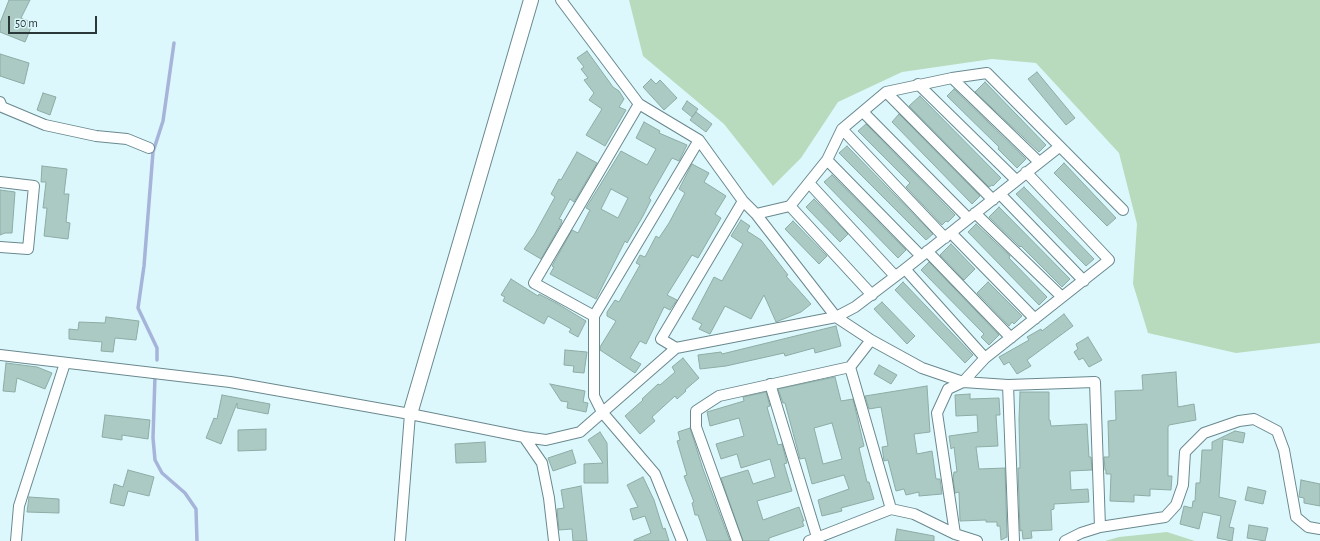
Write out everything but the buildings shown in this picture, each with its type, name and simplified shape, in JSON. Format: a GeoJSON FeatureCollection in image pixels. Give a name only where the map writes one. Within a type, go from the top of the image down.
{"type":"FeatureCollection","features":[{"type":"Feature","properties":{"kind":"street"},"geometry":{"type":"LineString","coordinates":[[400,541],[410,414],[531,0]]}},
{"type":"Feature","properties":{"kind":"street"},"geometry":{"type":"LineString","coordinates":[[561,0],[640,104],[699,140],[743,201],[756,214],[836,317],[871,340],[922,368],[963,382],[1008,385],[1095,382],[1100,527]]}},
{"type":"Feature","properties":{"kind":"street"},"geometry":{"type":"LineString","coordinates":[[756,214],[790,206],[827,160],[842,129],[886,92],[918,84],[987,73],[1123,210]]}},
{"type":"Feature","properties":{"kind":"street"},"geometry":{"type":"LineString","coordinates":[[952,78],[1039,162]]}},
{"type":"Feature","properties":{"kind":"street"},"geometry":{"type":"LineString","coordinates":[[918,84],[1016,180]]}},
{"type":"Feature","properties":{"kind":"street"},"geometry":{"type":"LineString","coordinates":[[886,92],[1084,281]]}},
{"type":"Feature","properties":{"kind":"street"},"geometry":{"type":"LineString","coordinates":[[0,102],[2,107],[45,125],[96,136],[127,139],[149,148]]}},
{"type":"Feature","properties":{"kind":"street"},"geometry":{"type":"LineString","coordinates":[[594,316],[534,283],[640,104]]}},
{"type":"Feature","properties":{"kind":"street"},"geometry":{"type":"LineString","coordinates":[[863,112],[972,216],[1062,297]]}},
{"type":"Feature","properties":{"kind":"street"},"geometry":{"type":"LineString","coordinates":[[842,129],[1035,319]]}},
{"type":"Feature","properties":{"kind":"street"},"geometry":{"type":"LineString","coordinates":[[682,541],[655,474],[602,412],[594,396],[594,316],[699,140]]}},
{"type":"Feature","properties":{"kind":"street"},"geometry":{"type":"LineString","coordinates":[[0,355],[230,382],[546,440],[580,432],[676,348],[836,317],[872,295],[1059,147]]}},
{"type":"Feature","properties":{"kind":"street"},"geometry":{"type":"LineString","coordinates":[[827,160],[1010,338]]}},
{"type":"Feature","properties":{"kind":"street"},"geometry":{"type":"LineString","coordinates":[[955,534],[938,412],[948,389],[963,382],[985,358],[1109,260],[1026,172]]}},
{"type":"Feature","properties":{"kind":"street"},"geometry":{"type":"LineString","coordinates":[[0,182],[34,186],[28,249],[0,247]]}},
{"type":"Feature","properties":{"kind":"street"},"geometry":{"type":"LineString","coordinates":[[809,183],[895,276]]}},
{"type":"Feature","properties":{"kind":"street"},"geometry":{"type":"LineString","coordinates":[[676,348],[661,339],[743,201]]}},
{"type":"Feature","properties":{"kind":"street"},"geometry":{"type":"LineString","coordinates":[[790,206],[872,295]]}},
{"type":"Feature","properties":{"kind":"street"},"geometry":{"type":"LineString","coordinates":[[906,269],[985,358]]}},
{"type":"Feature","properties":{"kind":"street"},"geometry":{"type":"LineString","coordinates":[[737,541],[696,427],[696,411],[719,396],[850,367],[871,340]]}},
{"type":"Feature","properties":{"kind":"street"},"geometry":{"type":"LineString","coordinates":[[16,541],[19,506],[65,363]]}},
{"type":"Feature","properties":{"kind":"street"},"geometry":{"type":"LineString","coordinates":[[850,367],[891,509]]}},
{"type":"Feature","properties":{"kind":"street"},"geometry":{"type":"LineString","coordinates":[[770,384],[813,539],[891,509],[914,514],[955,534],[977,541]]}},
{"type":"Feature","properties":{"kind":"street"},"geometry":{"type":"LineString","coordinates":[[1008,385],[1014,541]]}},
{"type":"Feature","properties":{"kind":"street"},"geometry":{"type":"LineString","coordinates":[[1065,541],[1081,532],[1100,527],[1166,517],[1176,505],[1183,485],[1185,452],[1204,433],[1239,421],[1254,420],[1277,431],[1284,450],[1296,517],[1308,527],[1320,529]]}},
{"type":"Feature","properties":{"kind":"street"},"geometry":{"type":"LineString","coordinates":[[524,437],[542,463],[549,498],[554,541]]}},
{"type":"Feature","properties":{"kind":"green space"},"geometry":{"type":"Polygon","coordinates":[[[629,0],[1320,0],[1320,343],[1236,353],[1148,333],[1133,284],[1137,224],[1119,153],[1036,63],[992,59],[902,72],[838,102],[801,158],[773,186],[724,124],[643,56],[629,0]]]}},
{"type":"Feature","properties":{"kind":"green space"},"geometry":{"type":"Polygon","coordinates":[[[1167,532],[1195,541],[1105,541],[1119,537],[1167,532]]]}},
{"type":"Feature","properties":{"kind":"waterway"},"geometry":{"type":"LineString","coordinates":[[157,360],[157,348],[138,308],[144,266],[153,152],[163,121],[174,43]]}},
{"type":"Feature","properties":{"kind":"waterway"},"geometry":{"type":"LineString","coordinates":[[155,376],[153,438],[155,460],[162,473],[185,493],[196,509],[197,541]]}}]}
